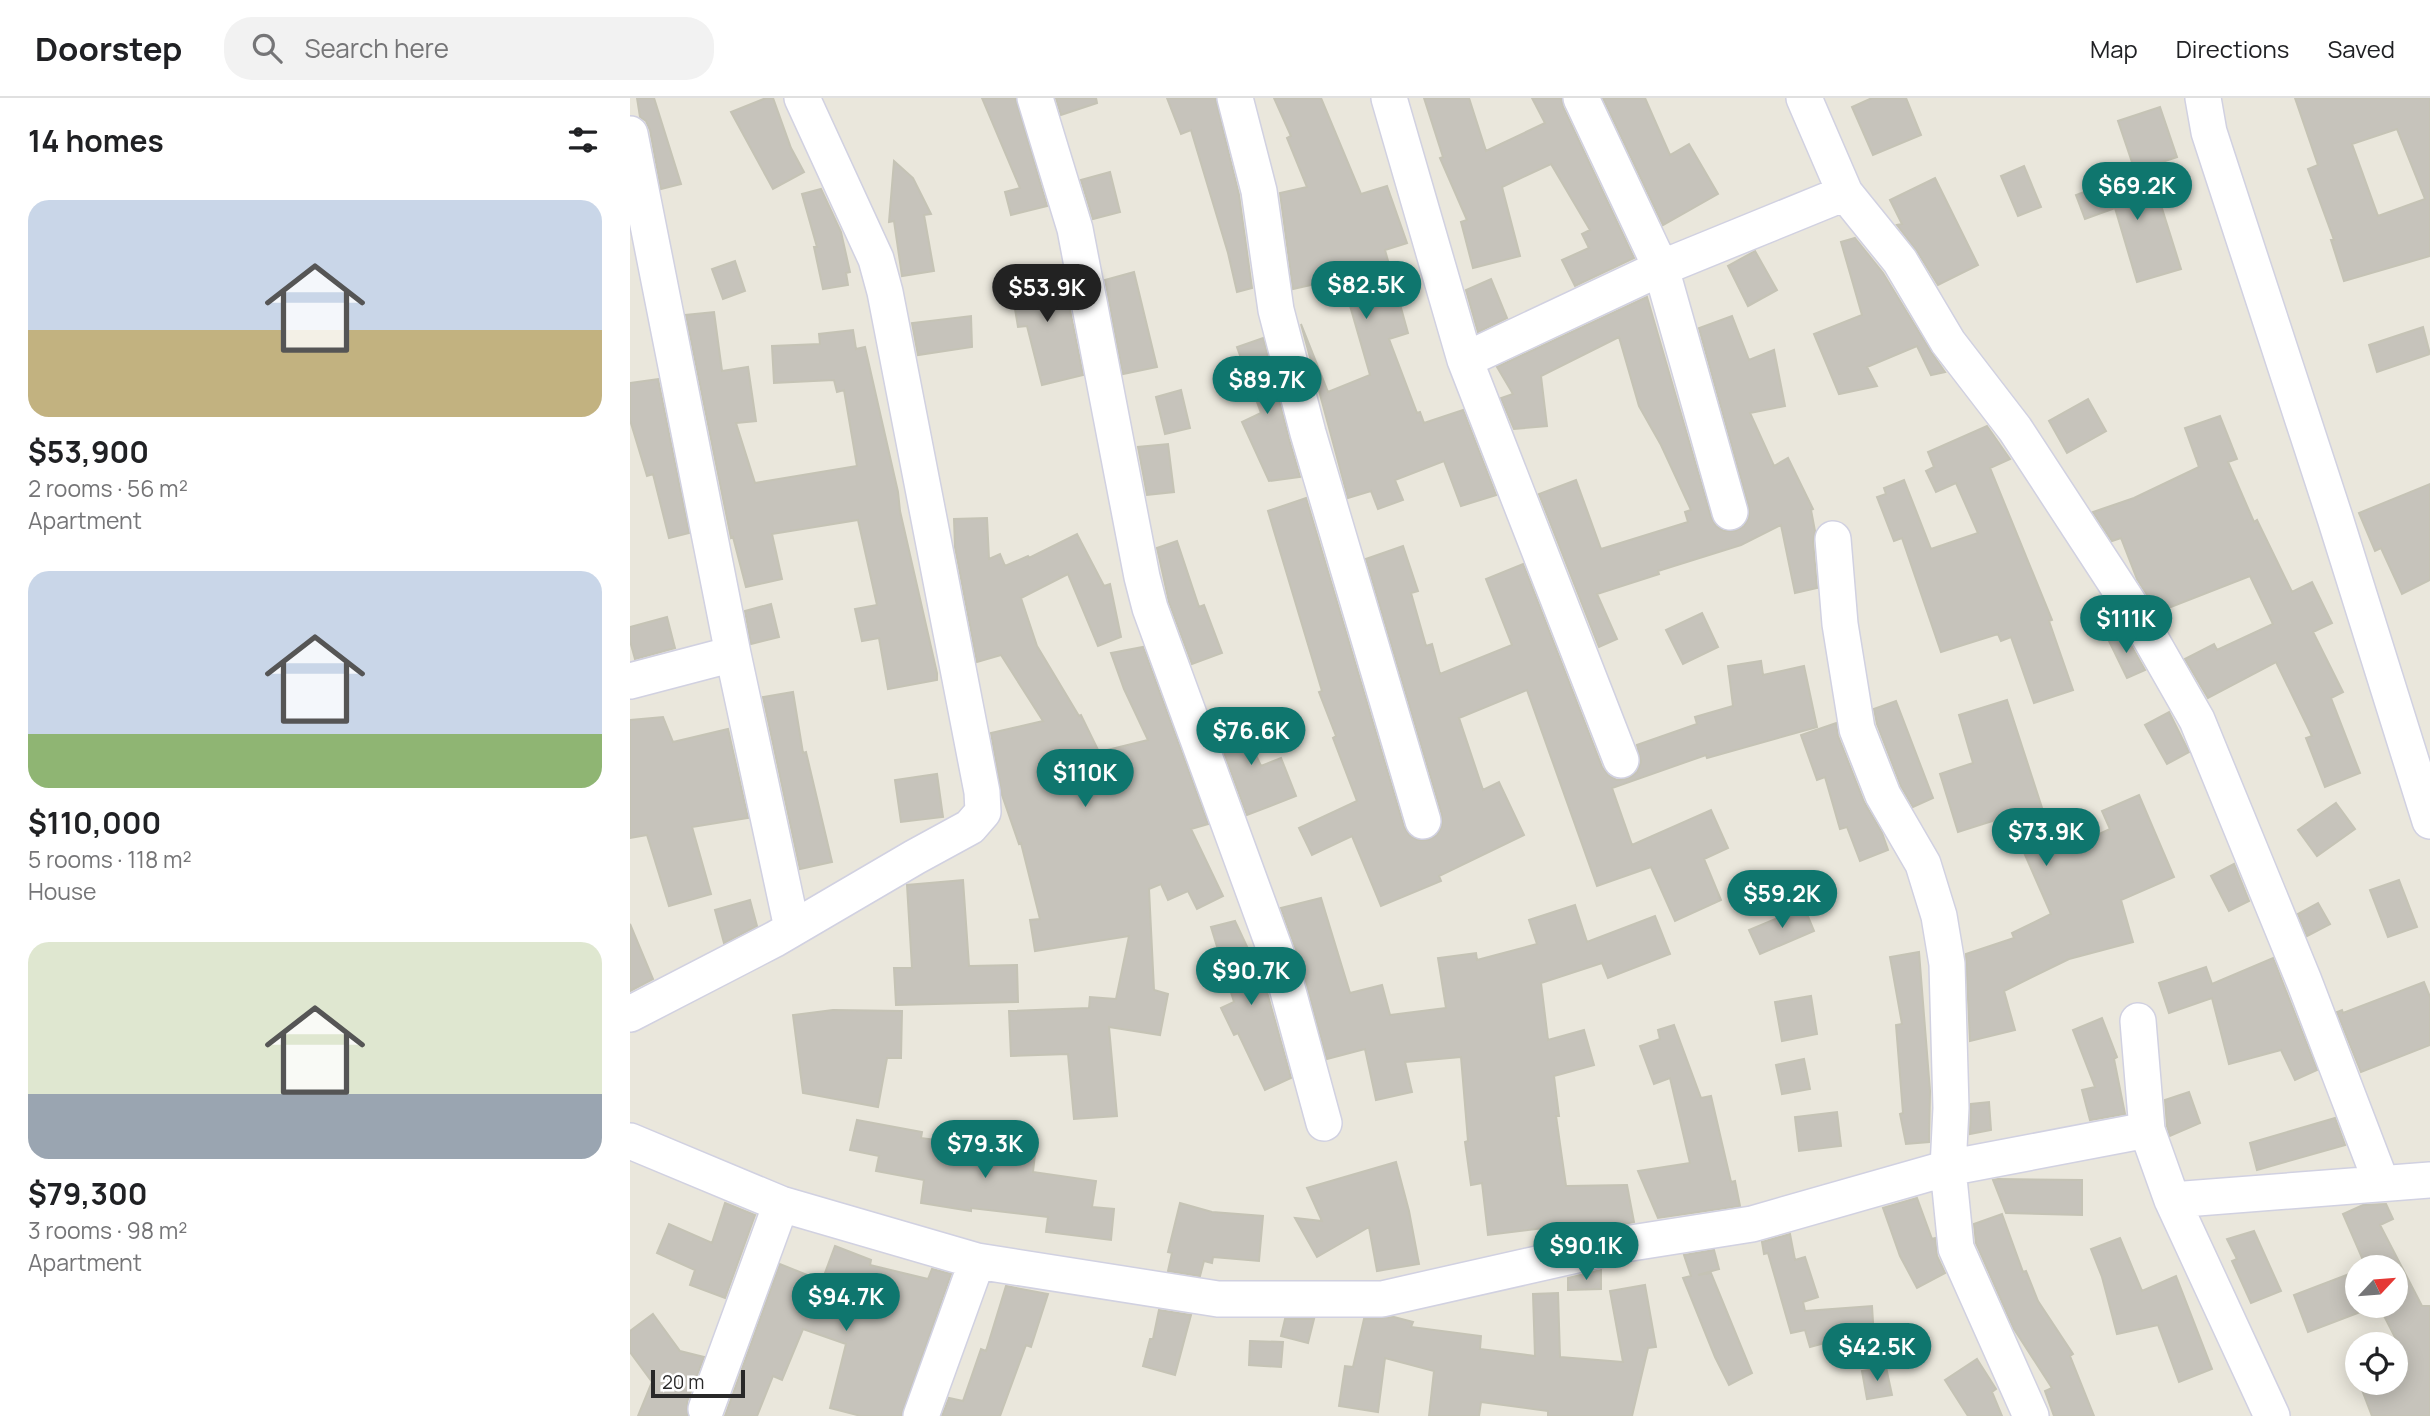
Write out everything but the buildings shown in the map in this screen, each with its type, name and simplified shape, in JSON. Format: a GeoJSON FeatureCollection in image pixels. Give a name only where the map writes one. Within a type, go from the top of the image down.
{"type":"FeatureCollection","features":[{"type":"Feature","properties":{"kind":"street"},"geometry":{"type":"LineString","coordinates":[[630,1014],[775,939],[970,827],[983,812],[982,792],[885,292],[876,259],[802,98]]}},
{"type":"Feature","properties":{"kind":"street"},"geometry":{"type":"LineString","coordinates":[[1035,98],[1075,229],[1150,608],[1282,969],[1324,1123]]}},
{"type":"Feature","properties":{"kind":"street"},"geometry":{"type":"LineString","coordinates":[[1235,98],[1259,191],[1276,310],[1308,433],[1423,821]]}},
{"type":"Feature","properties":{"kind":"street"},"geometry":{"type":"LineString","coordinates":[[1389,98],[1465,360],[1620,760]]}},
{"type":"Feature","properties":{"kind":"street"},"geometry":{"type":"LineString","coordinates":[[1581,98],[1661,268],[1730,512]]}},
{"type":"Feature","properties":{"kind":"street"},"geometry":{"type":"LineString","coordinates":[[1804,98],[1845,193],[1900,261],[1948,342],[2015,429],[2141,622],[2197,720],[2304,981],[2381,1182]]}},
{"type":"Feature","properties":{"kind":"street"},"geometry":{"type":"LineString","coordinates":[[2203,98],[2209,132],[2430,821]]}},
{"type":"Feature","properties":{"kind":"street"},"geometry":{"type":"LineString","coordinates":[[630,134],[733,654],[792,928]]}},
{"type":"Feature","properties":{"kind":"street"},"geometry":{"type":"LineString","coordinates":[[1465,360],[1661,268],[1845,193]]}},
{"type":"Feature","properties":{"kind":"street"},"geometry":{"type":"LineString","coordinates":[[1833,539],[1840,624],[1857,729],[1883,795],[1923,864],[1939,916],[1948,964],[1951,1108],[1948,1168],[1956,1248],[2031,1416]]}},
{"type":"Feature","properties":{"kind":"street"},"geometry":{"type":"LineString","coordinates":[[630,681],[733,654]]}},
{"type":"Feature","properties":{"kind":"street"},"geometry":{"type":"LineString","coordinates":[[2138,1021],[2147,1130],[2172,1200],[2272,1416]]}},
{"type":"Feature","properties":{"kind":"street"},"geometry":{"type":"LineString","coordinates":[[630,1141],[781,1204],[977,1261],[1218,1299],[1382,1299],[1625,1244],[1752,1224],[1948,1168],[2147,1130]]}},
{"type":"Feature","properties":{"kind":"street"},"geometry":{"type":"LineString","coordinates":[[2172,1200],[2381,1182],[2428,1186]]}},
{"type":"Feature","properties":{"kind":"street"},"geometry":{"type":"LineString","coordinates":[[706,1409],[781,1204]]}},
{"type":"Feature","properties":{"kind":"street"},"geometry":{"type":"LineString","coordinates":[[920,1416],[977,1261]]}}]}
